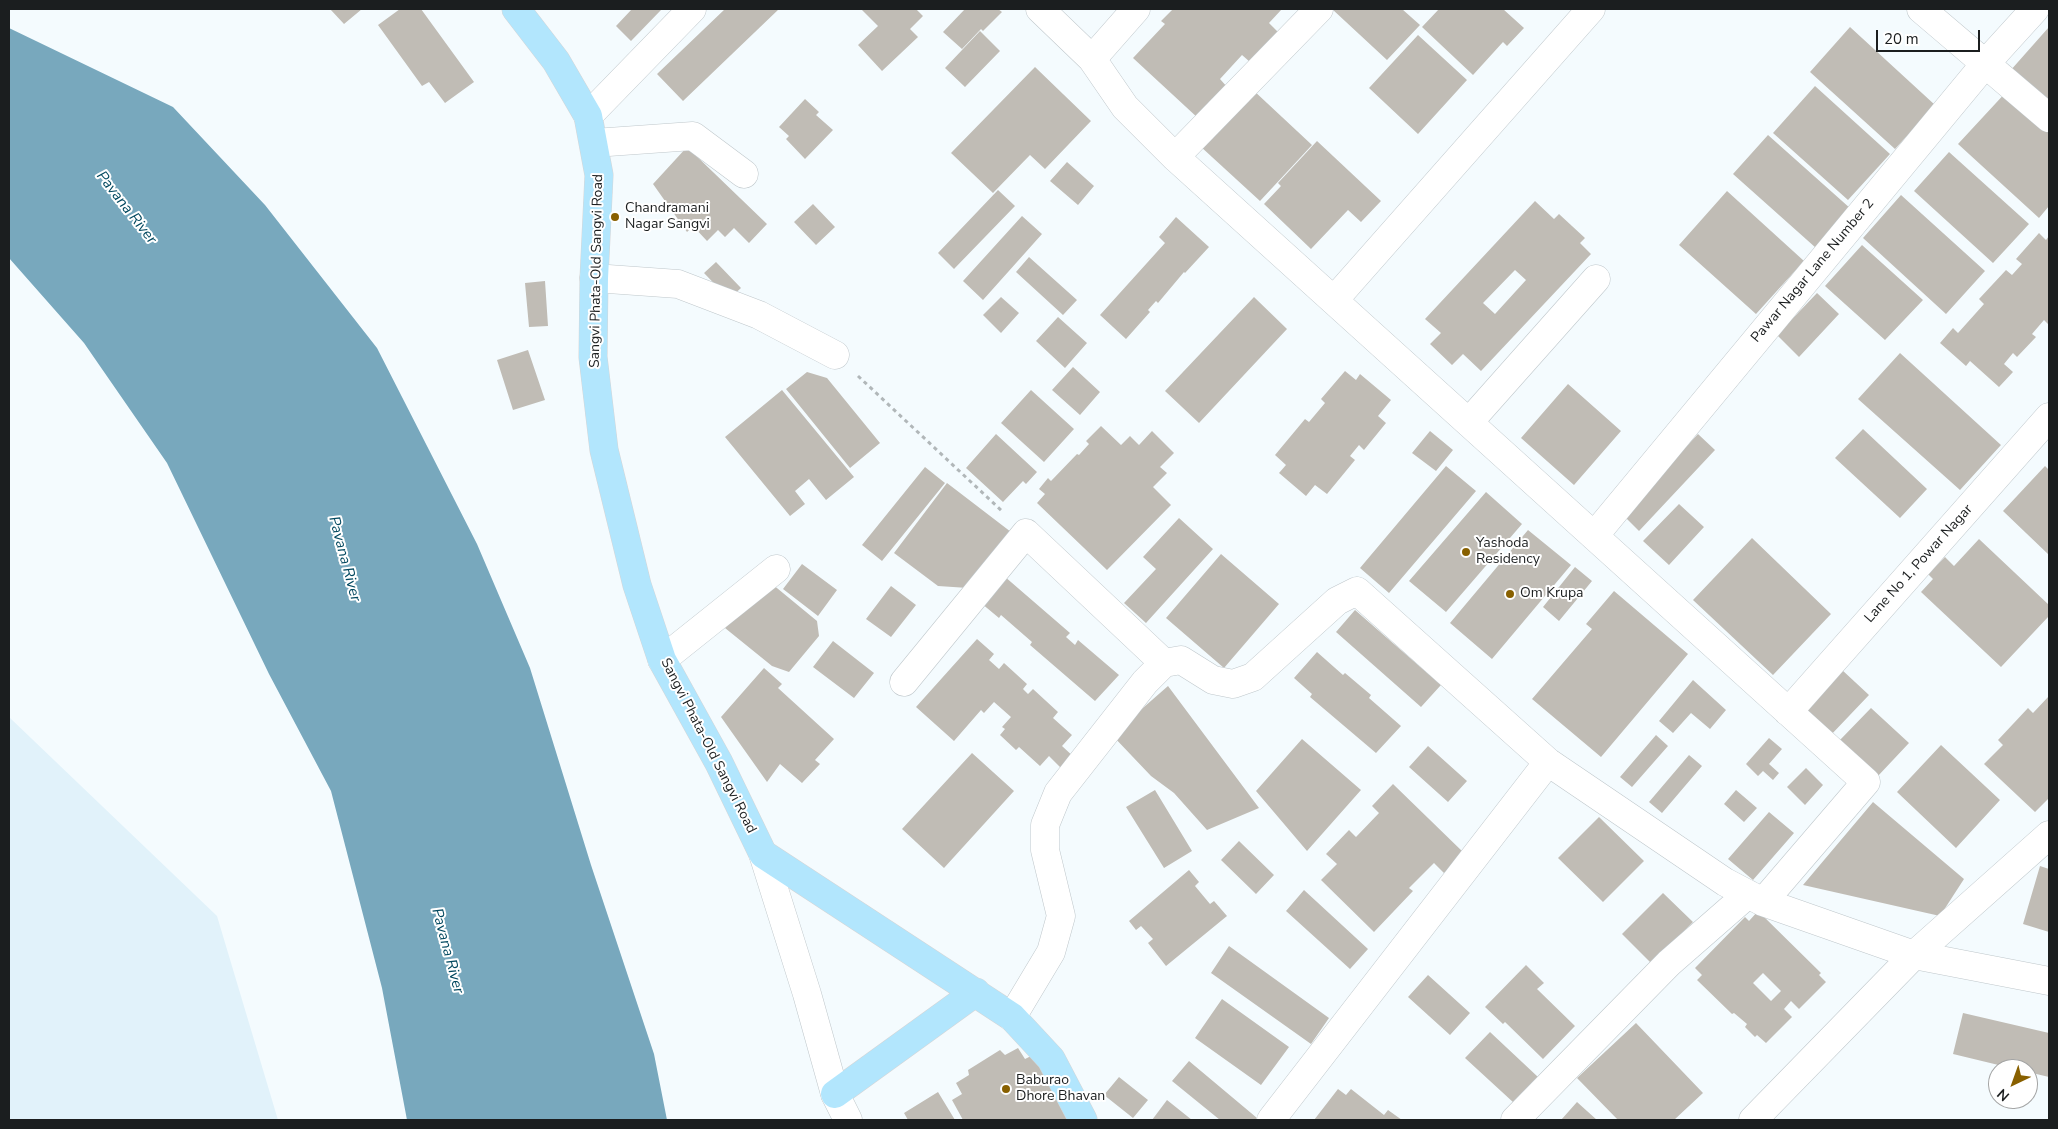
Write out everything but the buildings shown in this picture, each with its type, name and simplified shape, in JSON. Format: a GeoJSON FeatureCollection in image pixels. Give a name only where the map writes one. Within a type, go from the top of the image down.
{"type":"FeatureCollection","features":[{"type":"Feature","properties":{"kind":"main road","name":"Sangvi Phata-Old Sangvi Road"},"geometry":{"type":"LineString","coordinates":[[516,9],[556,61],[588,116],[594,144],[599,175],[594,278],[593,357],[604,450],[637,585],[662,660],[719,762],[762,854]]}},
{"type":"Feature","properties":{"kind":"main road"},"geometry":{"type":"LineString","coordinates":[[762,854],[1012,1017],[1051,1059],[1083,1120]]}},
{"type":"Feature","properties":{"kind":"main road"},"geometry":{"type":"LineString","coordinates":[[835,1094],[976,992]]}},
{"type":"Feature","properties":{"kind":"street"},"geometry":{"type":"LineString","coordinates":[[588,116],[692,9]]}},
{"type":"Feature","properties":{"kind":"street"},"geometry":{"type":"LineString","coordinates":[[1040,9],[1092,59],[1125,107],[1175,156],[1866,782],[1756,898],[1669,963],[1515,1120]]}},
{"type":"Feature","properties":{"kind":"street"},"geometry":{"type":"LineString","coordinates":[[1092,59],[1136,9]]}},
{"type":"Feature","properties":{"kind":"street"},"geometry":{"type":"LineString","coordinates":[[1175,156],[1319,9]]}},
{"type":"Feature","properties":{"kind":"street"},"geometry":{"type":"LineString","coordinates":[[1334,300],[1591,9]]}},
{"type":"Feature","properties":{"kind":"street"},"geometry":{"type":"LineString","coordinates":[[1921,9],[2049,118]]}},
{"type":"Feature","properties":{"kind":"street","name":"Pawar Nagar Lane Number 2"},"geometry":{"type":"LineString","coordinates":[[1594,536],[1984,64],[2035,9]]}},
{"type":"Feature","properties":{"kind":"street"},"geometry":{"type":"LineString","coordinates":[[594,144],[693,136],[744,174]]}},
{"type":"Feature","properties":{"kind":"street"},"geometry":{"type":"LineString","coordinates":[[594,278],[678,284],[759,315],[835,355]]}},
{"type":"Feature","properties":{"kind":"street"},"geometry":{"type":"LineString","coordinates":[[1468,422],[1596,279]]}},
{"type":"Feature","properties":{"kind":"street","name":"Lane No 1, Powar Nagar"},"geometry":{"type":"LineString","coordinates":[[1788,712],[2049,417]]}},
{"type":"Feature","properties":{"kind":"street"},"geometry":{"type":"LineString","coordinates":[[904,682],[1026,533],[1164,663]]}},
{"type":"Feature","properties":{"kind":"street"},"geometry":{"type":"LineString","coordinates":[[662,660],[776,569]]}},
{"type":"Feature","properties":{"kind":"street"},"geometry":{"type":"LineString","coordinates":[[1012,1017],[1051,952],[1061,916],[1045,850],[1045,825],[1058,793],[1145,682],[1164,663],[1181,660],[1213,680],[1233,684],[1253,677],[1337,601],[1357,592],[1548,762],[1725,882],[1756,898],[1914,955],[2049,980]]}},
{"type":"Feature","properties":{"kind":"street"},"geometry":{"type":"LineString","coordinates":[[1271,1120],[1548,762]]}},
{"type":"Feature","properties":{"kind":"street"},"geometry":{"type":"LineString","coordinates":[[1753,1120],[1914,955],[2049,835]]}},
{"type":"Feature","properties":{"kind":"street","name":"Sangvi Phata-Old Sangvi Road"},"geometry":{"type":"LineString","coordinates":[[762,854],[807,994],[835,1094],[848,1120]]}},
{"type":"Feature","properties":{"kind":"path"},"geometry":{"type":"LineString","coordinates":[[835,355],[1026,533]]}},
{"type":"Feature","properties":{"kind":"shaded area"},"geometry":{"type":"Polygon","coordinates":[[[9,717],[217,916],[278,1120],[9,1120],[9,717]]]}},
{"type":"Feature","properties":{"kind":"water","name":"Pavana River"},"geometry":{"type":"Polygon","coordinates":[[[9,28],[173,107],[265,205],[377,348],[477,544],[530,668],[591,865],[654,1054],[667,1120],[407,1120],[382,988],[331,791],[269,674],[167,463],[84,343],[9,258],[9,28]]]}},
{"type":"Feature","properties":{"kind":"place","name":"Chandramani Nagar Sangvi"},"geometry":{"type":"Point","coordinates":[615,217]}},
{"type":"Feature","properties":{"kind":"place","name":"Yashoda Residency"},"geometry":{"type":"Point","coordinates":[1466,552]}},
{"type":"Feature","properties":{"kind":"place","name":"Om Krupa"},"geometry":{"type":"Point","coordinates":[1510,594]}},
{"type":"Feature","properties":{"kind":"place","name":"Baburao Dhore Bhavan"},"geometry":{"type":"Point","coordinates":[1006,1089]}}]}
